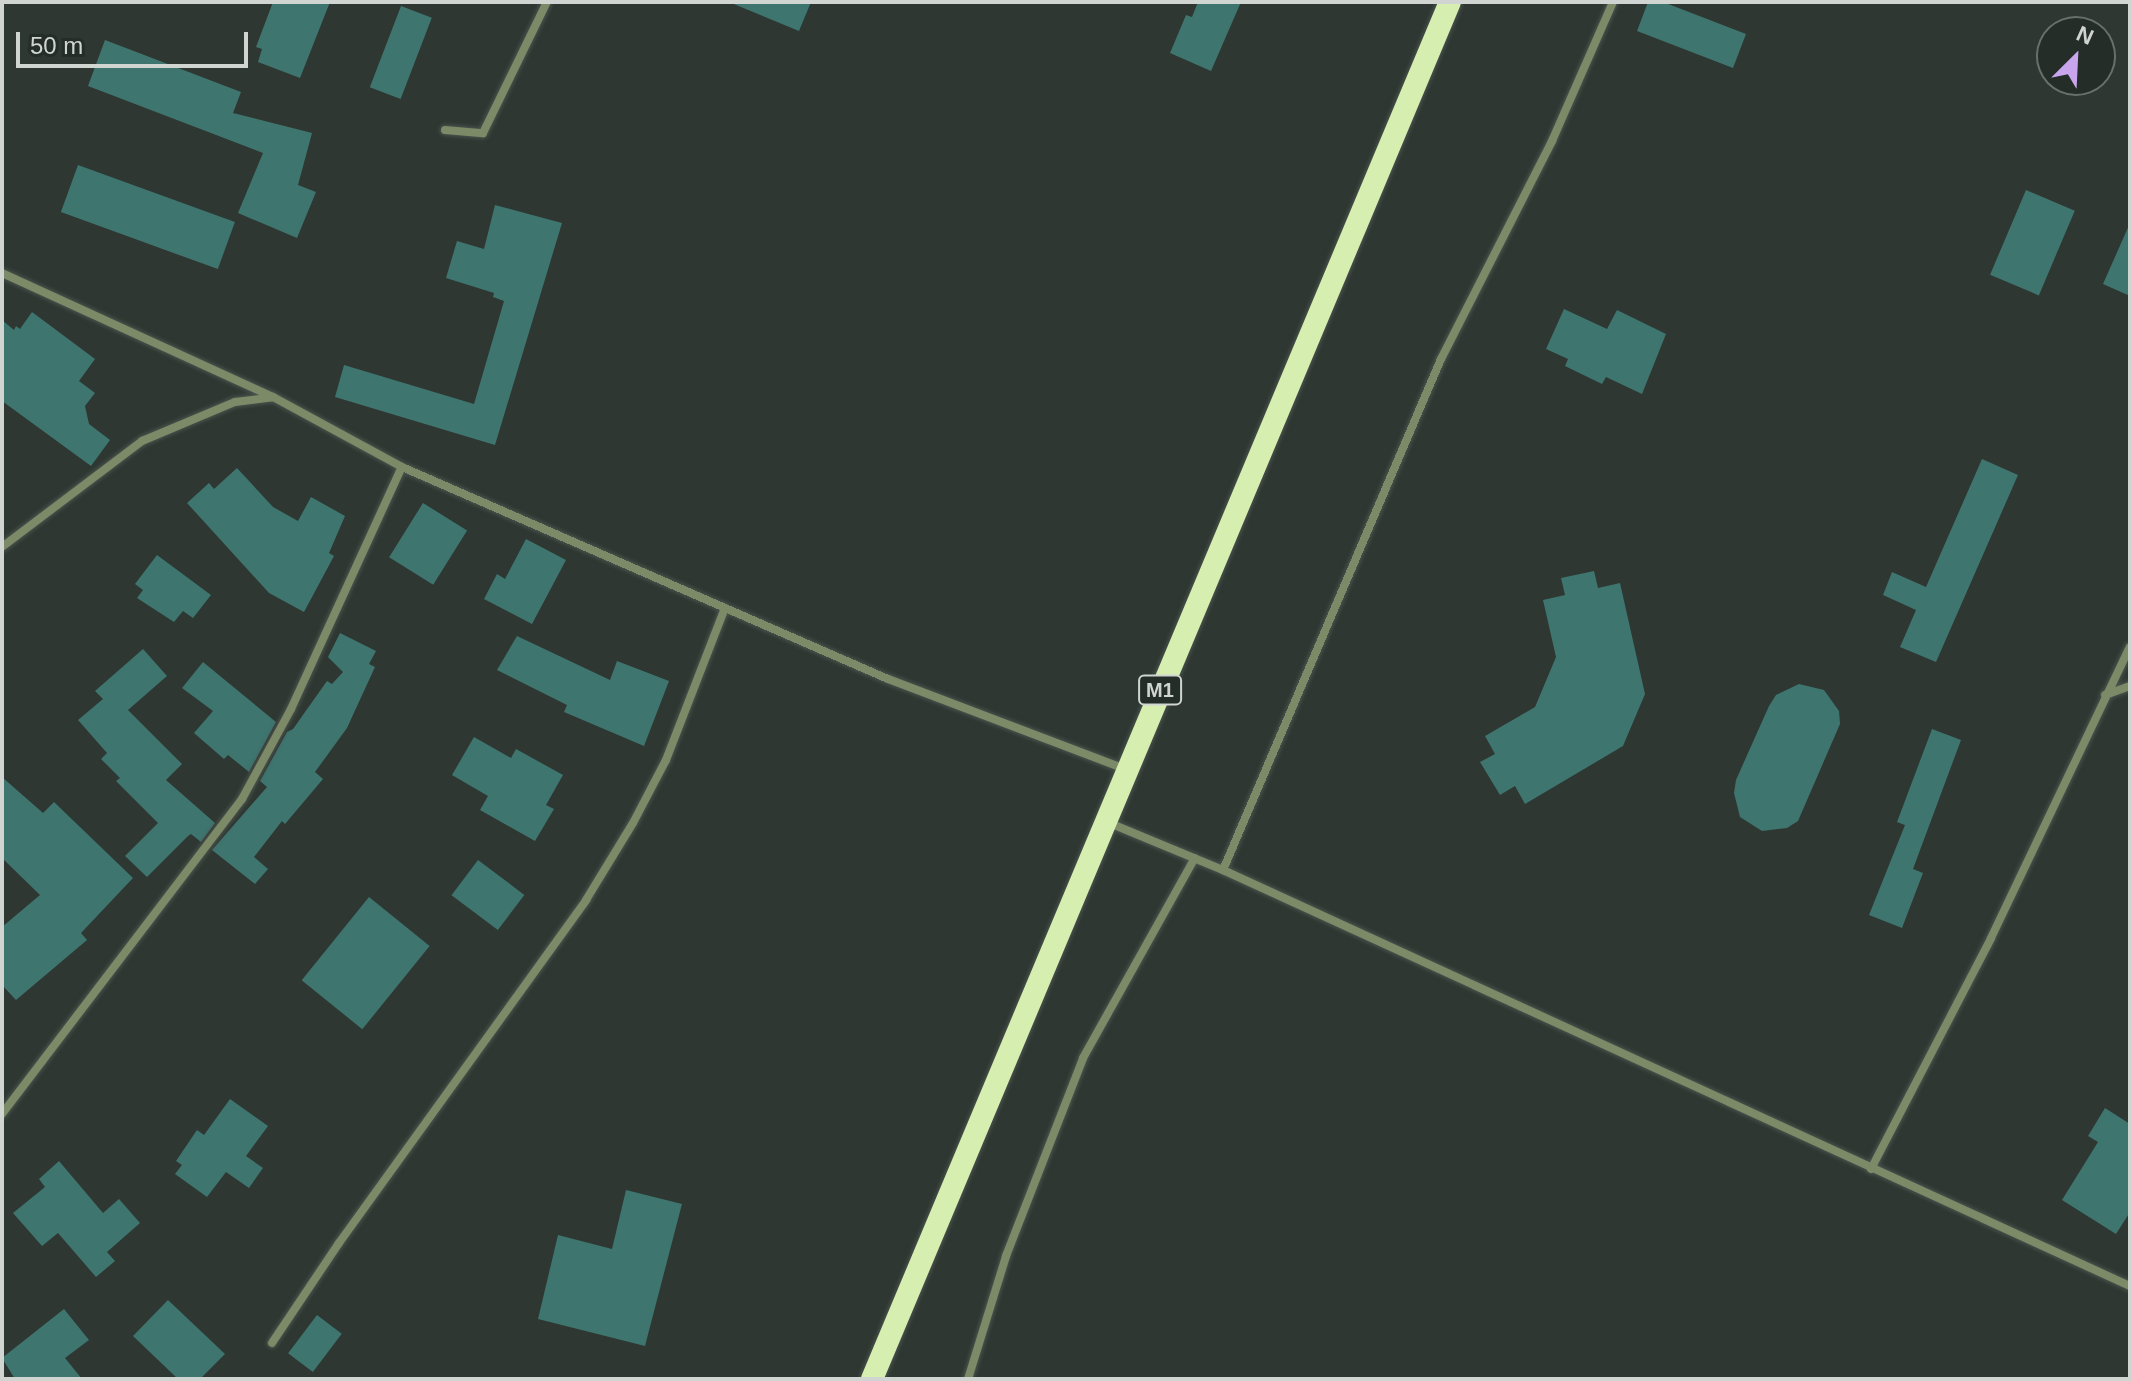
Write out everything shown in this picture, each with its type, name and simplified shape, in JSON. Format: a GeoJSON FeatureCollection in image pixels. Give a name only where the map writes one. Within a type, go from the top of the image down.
{"type":"FeatureCollection","features":[{"type":"Feature","properties":{"kind":"highway","name":"M1"},"geometry":{"type":"LineString","coordinates":[[872,1379],[1450,2]]}},
{"type":"Feature","properties":{"kind":"street"},"geometry":{"type":"LineString","coordinates":[[445,130],[483,133],[547,2]]}},
{"type":"Feature","properties":{"kind":"street"},"geometry":{"type":"LineString","coordinates":[[1223,870],[1441,359],[1552,141],[1613,2]]}},
{"type":"Feature","properties":{"kind":"street"},"geometry":{"type":"LineString","coordinates":[[2,273],[273,397],[402,467],[888,679],[1127,770]]}},
{"type":"Feature","properties":{"kind":"street"},"geometry":{"type":"LineString","coordinates":[[2,547],[142,441],[235,402],[273,397]]}},
{"type":"Feature","properties":{"kind":"street"},"geometry":{"type":"LineString","coordinates":[[2,1114],[242,799],[291,709],[402,467]]}},
{"type":"Feature","properties":{"kind":"street"},"geometry":{"type":"LineString","coordinates":[[272,1343],[610,861],[666,760],[725,608]]}},
{"type":"Feature","properties":{"kind":"street"},"geometry":{"type":"LineString","coordinates":[[1871,1169],[1991,938],[2130,647]]}},
{"type":"Feature","properties":{"kind":"street"},"geometry":{"type":"LineString","coordinates":[[2105,695],[2130,686]]}},
{"type":"Feature","properties":{"kind":"street"},"geometry":{"type":"LineString","coordinates":[[1106,822],[1223,870],[2130,1286]]}},
{"type":"Feature","properties":{"kind":"street"},"geometry":{"type":"LineString","coordinates":[[968,1379],[1011,1243],[1083,1058],[1195,858]]}},
{"type":"Feature","properties":{"kind":"building"},"geometry":{"type":"Polygon","coordinates":[[[273,2],[330,2],[300,78],[258,62],[262,49],[256,47],[273,2]]]}},
{"type":"Feature","properties":{"kind":"building"},"geometry":{"type":"Polygon","coordinates":[[[729,2],[811,2],[799,31],[729,2]]]}},
{"type":"Feature","properties":{"kind":"building"},"geometry":{"type":"Polygon","coordinates":[[[1198,2],[1241,2],[1211,71],[1170,53],[1186,15],[1192,17],[1198,2]]]}},
{"type":"Feature","properties":{"kind":"building"},"geometry":{"type":"Polygon","coordinates":[[[1648,2],[1663,2],[1746,34],[1733,68],[1637,31],[1648,2]]]}},
{"type":"Feature","properties":{"kind":"building"},"geometry":{"type":"Polygon","coordinates":[[[401,6],[432,18],[401,99],[370,87],[401,6]]]}},
{"type":"Feature","properties":{"kind":"building"},"geometry":{"type":"Polygon","coordinates":[[[105,40],[241,92],[233,113],[312,133],[298,185],[316,192],[297,238],[238,213],[263,153],[88,86],[105,40]]]}},
{"type":"Feature","properties":{"kind":"building"},"geometry":{"type":"Polygon","coordinates":[[[78,165],[235,222],[218,269],[61,212],[78,165]]]}},
{"type":"Feature","properties":{"kind":"building"},"geometry":{"type":"Polygon","coordinates":[[[2026,190],[2075,211],[2039,295],[1990,275],[2026,190]]]}},
{"type":"Feature","properties":{"kind":"building"},"geometry":{"type":"Polygon","coordinates":[[[495,205],[562,223],[495,445],[335,397],[344,365],[474,404],[504,301],[493,297],[494,293],[446,278],[457,241],[484,249],[495,205]]]}},
{"type":"Feature","properties":{"kind":"building"},"geometry":{"type":"Polygon","coordinates":[[[2130,223],[2130,296],[2103,284],[2130,223]]]}},
{"type":"Feature","properties":{"kind":"building"},"geometry":{"type":"Polygon","coordinates":[[[1564,309],[1607,329],[1617,310],[1666,334],[1642,394],[1606,377],[1602,384],[1565,366],[1568,359],[1546,349],[1564,309]]]}},
{"type":"Feature","properties":{"kind":"building"},"geometry":{"type":"Polygon","coordinates":[[[32,312],[95,359],[79,381],[95,393],[85,406],[89,424],[110,440],[91,466],[2,401],[2,320],[14,330],[16,326],[20,329],[32,312]]]}},
{"type":"Feature","properties":{"kind":"building"},"geometry":{"type":"Polygon","coordinates":[[[1982,459],[2018,475],[1936,662],[1900,647],[1916,610],[1883,595],[1892,572],[1926,587],[1982,459]]]}},
{"type":"Feature","properties":{"kind":"building"},"geometry":{"type":"Polygon","coordinates":[[[237,468],[273,507],[298,521],[311,497],[345,516],[329,553],[334,556],[304,612],[269,593],[187,503],[209,483],[214,489],[237,468]]]}},
{"type":"Feature","properties":{"kind":"building"},"geometry":{"type":"Polygon","coordinates":[[[423,503],[467,531],[433,585],[389,557],[423,503]]]}},
{"type":"Feature","properties":{"kind":"building"},"geometry":{"type":"Polygon","coordinates":[[[526,539],[566,560],[532,624],[484,599],[497,574],[505,579],[526,539]]]}},
{"type":"Feature","properties":{"kind":"building"},"geometry":{"type":"Polygon","coordinates":[[[157,555],[211,595],[193,618],[183,611],[174,622],[137,598],[143,590],[135,584],[157,555]]]}},
{"type":"Feature","properties":{"kind":"building"},"geometry":{"type":"Polygon","coordinates":[[[1594,571],[1598,588],[1620,583],[1645,694],[1623,746],[1525,804],[1515,786],[1500,795],[1480,762],[1495,754],[1485,736],[1535,707],[1556,657],[1543,600],[1565,595],[1561,578],[1594,571]]]}},
{"type":"Feature","properties":{"kind":"building"},"geometry":{"type":"Polygon","coordinates":[[[340,633],[376,651],[369,664],[375,667],[347,728],[315,772],[323,779],[285,824],[282,821],[254,857],[268,869],[255,884],[212,850],[267,787],[260,781],[287,732],[293,729],[327,681],[332,684],[343,672],[328,657],[340,633]]]}},
{"type":"Feature","properties":{"kind":"building"},"geometry":{"type":"Polygon","coordinates":[[[517,636],[610,680],[617,661],[669,681],[644,746],[564,712],[567,705],[497,670],[517,636]]]}},
{"type":"Feature","properties":{"kind":"building"},"geometry":{"type":"Polygon","coordinates":[[[143,649],[167,676],[128,710],[182,764],[166,780],[215,823],[201,842],[191,834],[188,836],[147,877],[125,856],[158,823],[116,781],[120,778],[101,759],[107,753],[78,720],[103,699],[95,691],[143,649]]]}},
{"type":"Feature","properties":{"kind":"building"},"geometry":{"type":"Polygon","coordinates":[[[203,662],[276,722],[249,772],[228,755],[224,759],[194,733],[213,711],[182,688],[203,662]]]}},
{"type":"Feature","properties":{"kind":"building"},"geometry":{"type":"Polygon","coordinates":[[[1799,684],[1824,690],[1839,711],[1840,724],[1798,821],[1787,828],[1762,831],[1740,817],[1734,793],[1736,780],[1776,695],[1799,684]]]}},
{"type":"Feature","properties":{"kind":"building"},"geometry":{"type":"Polygon","coordinates":[[[1932,729],[1961,740],[1913,869],[1923,873],[1902,928],[1869,915],[1905,825],[1897,822],[1932,729]]]}},
{"type":"Feature","properties":{"kind":"building"},"geometry":{"type":"Polygon","coordinates":[[[474,737],[511,758],[516,749],[563,775],[546,805],[554,809],[535,841],[480,810],[488,796],[452,775],[474,737]]]}},
{"type":"Feature","properties":{"kind":"building"},"geometry":{"type":"Polygon","coordinates":[[[2,777],[43,813],[54,802],[133,878],[81,933],[87,940],[16,1000],[2,985],[2,927],[40,895],[2,858],[2,777]]]}},
{"type":"Feature","properties":{"kind":"building"},"geometry":{"type":"Polygon","coordinates":[[[478,860],[524,895],[498,930],[452,895],[478,860]]]}},
{"type":"Feature","properties":{"kind":"building"},"geometry":{"type":"Polygon","coordinates":[[[369,897],[430,946],[362,1029],[302,980],[369,897]]]}},
{"type":"Feature","properties":{"kind":"building"},"geometry":{"type":"Polygon","coordinates":[[[230,1099],[268,1126],[246,1156],[263,1168],[249,1188],[226,1172],[207,1197],[175,1174],[182,1165],[176,1161],[197,1130],[204,1135],[230,1099]]]}},
{"type":"Feature","properties":{"kind":"building"},"geometry":{"type":"Polygon","coordinates":[[[2105,1108],[2130,1124],[2130,1212],[2116,1234],[2062,1200],[2098,1142],[2088,1136],[2105,1108]]]}},
{"type":"Feature","properties":{"kind":"building"},"geometry":{"type":"Polygon","coordinates":[[[59,1161],[103,1213],[119,1199],[140,1223],[107,1252],[115,1261],[96,1277],[58,1233],[42,1246],[13,1213],[45,1187],[39,1179],[59,1161]]]}},
{"type":"Feature","properties":{"kind":"building"},"geometry":{"type":"Polygon","coordinates":[[[626,1190],[682,1204],[645,1346],[538,1319],[558,1235],[612,1249],[626,1190]]]}},
{"type":"Feature","properties":{"kind":"building"},"geometry":{"type":"Polygon","coordinates":[[[168,1300],[225,1354],[200,1379],[178,1379],[133,1336],[168,1300]]]}},
{"type":"Feature","properties":{"kind":"building"},"geometry":{"type":"Polygon","coordinates":[[[64,1309],[89,1340],[65,1358],[82,1379],[15,1379],[2,1358],[64,1309]]]}},
{"type":"Feature","properties":{"kind":"building"},"geometry":{"type":"Polygon","coordinates":[[[317,1315],[342,1334],[313,1372],[288,1353],[317,1315]]]}}]}
